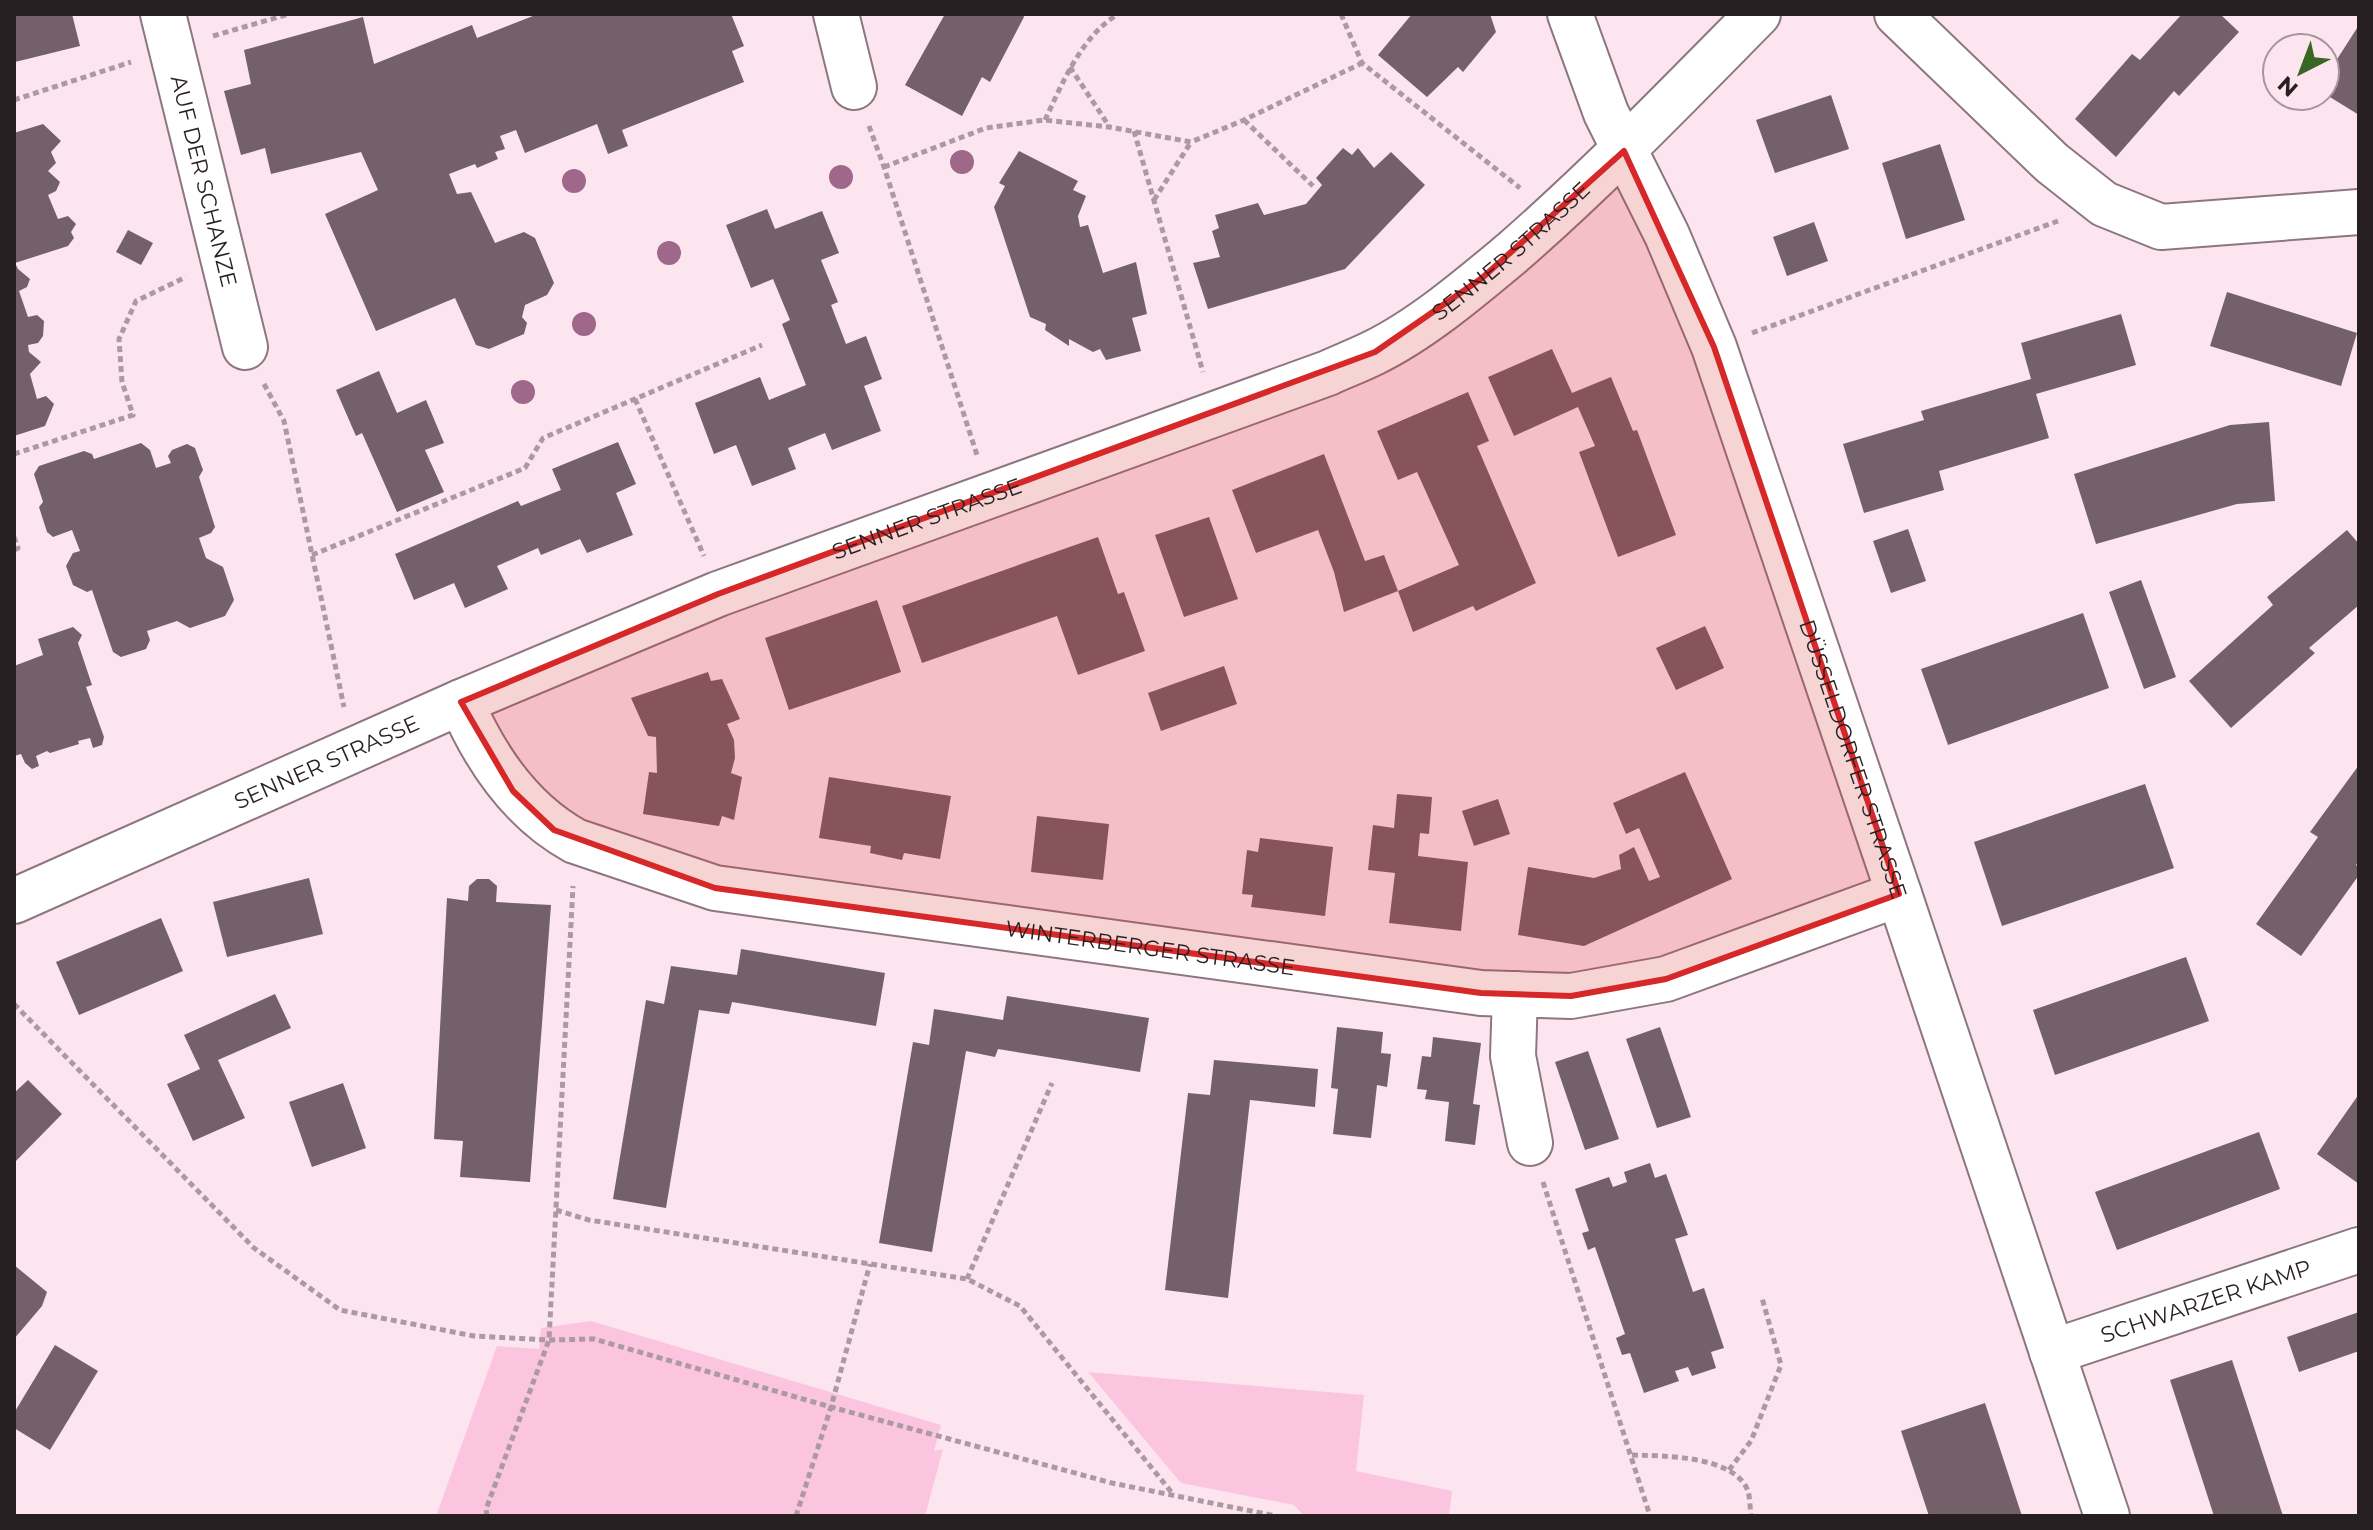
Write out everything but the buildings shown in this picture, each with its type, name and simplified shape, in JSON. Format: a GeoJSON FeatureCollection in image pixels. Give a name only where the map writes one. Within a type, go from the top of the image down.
{"type":"FeatureCollection","features":[{"type":"Feature","properties":{"kind":"street"},"geometry":{"type":"LineString","coordinates":[[836,14],[854,87]]}},
{"type":"Feature","properties":{"kind":"street","name":"DÜSSELDORFER STRASSE"},"geometry":{"type":"LineString","coordinates":[[1570,14],[1606,113],[1667,235],[1714,347],[2107,1516]]}},
{"type":"Feature","properties":{"kind":"street","name":"SENNER STRASSE"},"geometry":{"type":"LineString","coordinates":[[14,901],[461,702],[718,594],[1328,373],[1375,352],[1417,326],[1482,278],[1551,218],[1624,151],[1758,14]]}},
{"type":"Feature","properties":{"kind":"street"},"geometry":{"type":"LineString","coordinates":[[1897,14],[2052,163],[2104,204],[2161,227],[2359,212]]}},
{"type":"Feature","properties":{"kind":"street","name":"AUF DER SCHANZE"},"geometry":{"type":"LineString","coordinates":[[167,31],[245,347]]}},
{"type":"Feature","properties":{"kind":"street","name":"WINTERBERGER STRASSE"},"geometry":{"type":"LineString","coordinates":[[461,702],[475,736],[513,791],[554,830],[575,841],[715,888],[1481,993],[1571,996],[1666,979],[1899,894]]}},
{"type":"Feature","properties":{"kind":"street"},"geometry":{"type":"LineString","coordinates":[[1515,994],[1513,1056],[1530,1143]]}},
{"type":"Feature","properties":{"kind":"street","name":"SCHWARZER KAMP"},"geometry":{"type":"LineString","coordinates":[[2052,1352],[2359,1250]]}},
{"type":"Feature","properties":{"kind":"path"},"geometry":{"type":"LineString","coordinates":[[248,14],[251,25]]}},
{"type":"Feature","properties":{"kind":"path"},"geometry":{"type":"LineString","coordinates":[[14,100],[167,31],[251,25],[289,14]]}},
{"type":"Feature","properties":{"kind":"path"},"geometry":{"type":"LineString","coordinates":[[1044,120],[1070,67],[1102,24],[1118,14]]}},
{"type":"Feature","properties":{"kind":"path"},"geometry":{"type":"LineString","coordinates":[[1341,14],[1362,63],[1526,192]]}},
{"type":"Feature","properties":{"kind":"path"},"geometry":{"type":"LineString","coordinates":[[884,167],[986,128],[1044,120],[1109,127],[1191,142],[1362,63]]}},
{"type":"Feature","properties":{"kind":"path"},"geometry":{"type":"LineString","coordinates":[[1070,67],[1109,127]]}},
{"type":"Feature","properties":{"kind":"path"},"geometry":{"type":"LineString","coordinates":[[854,87],[884,167],[980,464]]}},
{"type":"Feature","properties":{"kind":"path"},"geometry":{"type":"LineString","coordinates":[[1244,120],[1313,186]]}},
{"type":"Feature","properties":{"kind":"path"},"geometry":{"type":"LineString","coordinates":[[1134,131],[1206,382]]}},
{"type":"Feature","properties":{"kind":"path"},"geometry":{"type":"LineString","coordinates":[[1154,200],[1191,142]]}},
{"type":"Feature","properties":{"kind":"path"},"geometry":{"type":"LineString","coordinates":[[1714,347],[2104,204]]}},
{"type":"Feature","properties":{"kind":"path"},"geometry":{"type":"LineString","coordinates":[[14,454],[133,415],[122,382],[119,339],[136,301],[223,259]]}},
{"type":"Feature","properties":{"kind":"path"},"geometry":{"type":"LineString","coordinates":[[312,555],[525,468],[543,438],[762,345]]}},
{"type":"Feature","properties":{"kind":"path"},"geometry":{"type":"LineString","coordinates":[[245,347],[284,421],[346,715]]}},
{"type":"Feature","properties":{"kind":"path"},"geometry":{"type":"LineString","coordinates":[[635,399],[709,568]]}},
{"type":"Feature","properties":{"kind":"path"},"geometry":{"type":"LineString","coordinates":[[14,537],[18,548],[14,550]]}},
{"type":"Feature","properties":{"kind":"path"},"geometry":{"type":"LineString","coordinates":[[487,1516],[486,1509],[549,1340],[575,841]]}},
{"type":"Feature","properties":{"kind":"path"},"geometry":{"type":"LineString","coordinates":[[14,1004],[254,1248],[340,1310],[474,1336],[594,1339],[1112,1483],[1276,1516]]}},
{"type":"Feature","properties":{"kind":"path"},"geometry":{"type":"LineString","coordinates":[[967,1279],[1052,1083]]}},
{"type":"Feature","properties":{"kind":"path"},"geometry":{"type":"LineString","coordinates":[[1530,1143],[1650,1516]]}},
{"type":"Feature","properties":{"kind":"path"},"geometry":{"type":"LineString","coordinates":[[556,1210],[589,1220],[967,1279],[1020,1306],[1174,1495]]}},
{"type":"Feature","properties":{"kind":"path"},"geometry":{"type":"LineString","coordinates":[[796,1516],[831,1407],[870,1264]]}},
{"type":"Feature","properties":{"kind":"path"},"geometry":{"type":"LineString","coordinates":[[1729,1470],[1751,1441],[1781,1365],[1762,1298]]}},
{"type":"Feature","properties":{"kind":"path"},"geometry":{"type":"LineString","coordinates":[[1632,1455],[1686,1457],[1729,1470],[1747,1489],[1751,1516]]}},
{"type":"Feature","properties":{"kind":"highlighted area"},"geometry":{"type":"Polygon","coordinates":[[[1624,151],[1714,347],[1899,894],[1666,979],[1571,996],[1481,993],[715,888],[554,830],[513,791],[461,702],[718,594],[1375,352],[1482,278],[1624,151]]]}},
{"type":"Feature","properties":{"kind":"shaded area"},"geometry":{"type":"Polygon","coordinates":[[[591,1321],[941,1425],[934,1451],[943,1449],[925,1516],[436,1516],[497,1346],[539,1349],[541,1328],[591,1321]]]}},
{"type":"Feature","properties":{"kind":"shaded area"},"geometry":{"type":"Polygon","coordinates":[[[1088,1372],[1364,1395],[1356,1471],[1452,1491],[1449,1516],[1304,1516],[1294,1505],[1181,1483],[1088,1372]]]}}]}
